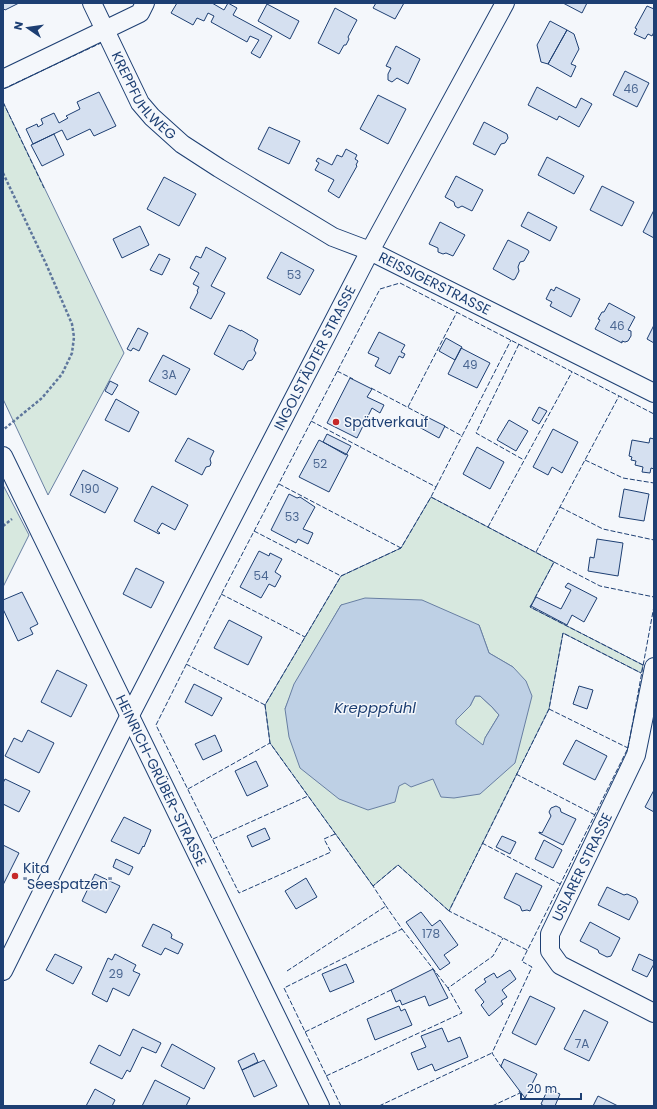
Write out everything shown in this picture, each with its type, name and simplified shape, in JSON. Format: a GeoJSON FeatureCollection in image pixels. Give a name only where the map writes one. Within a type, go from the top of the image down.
{"type":"FeatureCollection","features":[{"type":"Feature","properties":{"kind":"street","name":"KREPPFUHLWEG"},"geometry":{"type":"LineString","coordinates":[[92,3],[140,103],[152,117],[182,144],[218,168]]}},
{"type":"Feature","properties":{"kind":"street"},"geometry":{"type":"LineString","coordinates":[[3,79],[140,12],[145,3]]}},
{"type":"Feature","properties":{"kind":"street","name":"INGOLSTÄDTER STRASSE"},"geometry":{"type":"LineString","coordinates":[[3,971],[130,715],[370,251],[504,3]]}},
{"type":"Feature","properties":{"kind":"street","name":"REISSIGERSTRASSE"},"geometry":{"type":"LineString","coordinates":[[218,168],[333,237],[370,251],[654,393]]}},
{"type":"Feature","properties":{"kind":"street","name":"HEINRICH-GRÜBER-STRASSE"},"geometry":{"type":"LineString","coordinates":[[3,456],[320,1106]]}},
{"type":"Feature","properties":{"kind":"street","name":"USLARER STRASSE"},"geometry":{"type":"LineString","coordinates":[[654,667],[636,755],[550,934],[550,951],[560,966],[654,1013]]}},
{"type":"Feature","properties":{"kind":"path"},"geometry":{"type":"LineString","coordinates":[[3,173],[60,295],[72,324],[74,337],[72,353],[62,374],[42,398],[3,430]]}},
{"type":"Feature","properties":{"kind":"shaded area"},"geometry":{"type":"Polygon","coordinates":[[[3,102],[124,353],[48,495],[3,399],[3,102]]]}},
{"type":"Feature","properties":{"kind":"shaded area"},"geometry":{"type":"Polygon","coordinates":[[[3,485],[29,535],[3,587],[3,485]]]}},
{"type":"Feature","properties":{"kind":"shaded area"},"geometry":{"type":"Polygon","coordinates":[[[431,497],[554,562],[530,607],[643,665],[641,673],[563,633],[549,709],[449,911],[398,865],[373,886],[270,743],[265,705],[341,576],[401,548],[431,497]],[[341,605],[295,684],[285,709],[436,733],[470,706],[475,696],[480,696],[499,715],[485,738],[504,763],[513,667],[489,653],[479,625],[341,605]]]}},
{"type":"Feature","properties":{"kind":"water","name":"Krepppfuhl"},"geometry":{"type":"Polygon","coordinates":[[[365,598],[422,600],[479,625],[489,653],[513,667],[526,681],[532,696],[515,763],[480,794],[454,798],[441,797],[433,779],[411,787],[405,783],[399,786],[395,802],[368,810],[339,799],[300,768],[289,737],[285,709],[294,684],[341,605],[365,598]],[[475,696],[470,706],[456,720],[456,724],[483,745],[485,738],[499,715],[480,696],[475,696]]]}},
{"type":"Feature","properties":{"kind":"building"},"geometry":{"type":"Polygon","coordinates":[[[3,3],[19,3],[5,10],[3,8],[3,3]]]}},
{"type":"Feature","properties":{"kind":"building"},"geometry":{"type":"Polygon","coordinates":[[[177,3],[212,3],[224,10],[228,3],[237,8],[233,15],[272,36],[260,58],[251,53],[259,40],[250,36],[247,42],[211,22],[214,16],[208,13],[204,21],[197,18],[193,25],[171,13],[177,3]]]}},
{"type":"Feature","properties":{"kind":"building"},"geometry":{"type":"Polygon","coordinates":[[[376,3],[404,3],[395,19],[373,8],[376,3]]]}},
{"type":"Feature","properties":{"kind":"building"},"geometry":{"type":"Polygon","coordinates":[[[563,3],[587,3],[582,13],[563,3]]]}},
{"type":"Feature","properties":{"kind":"building"},"geometry":{"type":"Polygon","coordinates":[[[267,4],[299,21],[290,39],[258,21],[267,4]]]}},
{"type":"Feature","properties":{"kind":"building"},"geometry":{"type":"Polygon","coordinates":[[[647,6],[654,9],[654,32],[652,36],[648,34],[645,39],[634,34],[637,29],[635,28],[647,6]]]}},
{"type":"Feature","properties":{"kind":"building"},"geometry":{"type":"Polygon","coordinates":[[[335,8],[357,20],[348,37],[349,39],[346,45],[344,45],[339,54],[318,43],[335,8]]]}},
{"type":"Feature","properties":{"kind":"building"},"geometry":{"type":"Polygon","coordinates":[[[550,21],[567,30],[548,64],[541,62],[537,45],[550,21]]]}},
{"type":"Feature","properties":{"kind":"building"},"geometry":{"type":"Polygon","coordinates":[[[567,30],[574,34],[579,49],[571,64],[576,66],[571,77],[548,64],[567,30]]]}},
{"type":"Feature","properties":{"kind":"building"},"geometry":{"type":"Polygon","coordinates":[[[396,46],[420,59],[408,84],[397,78],[392,82],[388,80],[388,74],[391,68],[386,66],[396,46]]]}},
{"type":"Feature","properties":{"kind":"building"},"geometry":{"type":"Polygon","coordinates":[[[625,71],[649,83],[637,107],[613,95],[625,71]]]}},
{"type":"Feature","properties":{"kind":"building"},"geometry":{"type":"Polygon","coordinates":[[[537,87],[576,108],[581,98],[592,104],[579,127],[559,116],[557,120],[528,105],[537,87]]]}},
{"type":"Feature","properties":{"kind":"building"},"geometry":{"type":"Polygon","coordinates":[[[99,92],[116,126],[94,136],[90,129],[67,140],[62,130],[33,144],[26,129],[37,124],[38,127],[43,124],[41,119],[54,113],[59,123],[68,118],[66,116],[80,109],[77,102],[99,92]]]}},
{"type":"Feature","properties":{"kind":"building"},"geometry":{"type":"Polygon","coordinates":[[[378,95],[406,109],[388,144],[360,129],[378,95]]]}},
{"type":"Feature","properties":{"kind":"building"},"geometry":{"type":"Polygon","coordinates":[[[484,122],[507,134],[508,138],[505,143],[501,144],[495,155],[473,144],[484,122]]]}},
{"type":"Feature","properties":{"kind":"building"},"geometry":{"type":"Polygon","coordinates":[[[269,127],[300,141],[289,164],[258,149],[269,127]]]}},
{"type":"Feature","properties":{"kind":"building"},"geometry":{"type":"Polygon","coordinates":[[[54,134],[64,155],[42,166],[31,145],[54,134]]]}},
{"type":"Feature","properties":{"kind":"building"},"geometry":{"type":"Polygon","coordinates":[[[346,149],[357,155],[355,159],[358,161],[357,166],[339,198],[328,191],[334,180],[315,170],[319,163],[316,161],[318,158],[332,165],[337,155],[342,157],[346,149]]]}},
{"type":"Feature","properties":{"kind":"building"},"geometry":{"type":"Polygon","coordinates":[[[547,157],[584,176],[574,194],[538,175],[547,157]]]}},
{"type":"Feature","properties":{"kind":"building"},"geometry":{"type":"Polygon","coordinates":[[[456,176],[483,190],[472,211],[462,206],[458,208],[455,206],[454,202],[445,197],[456,176]]]}},
{"type":"Feature","properties":{"kind":"building"},"geometry":{"type":"Polygon","coordinates":[[[164,177],[196,194],[179,226],[147,209],[164,177]]]}},
{"type":"Feature","properties":{"kind":"building"},"geometry":{"type":"Polygon","coordinates":[[[602,186],[634,202],[622,226],[590,210],[602,186]]]}},
{"type":"Feature","properties":{"kind":"building"},"geometry":{"type":"Polygon","coordinates":[[[654,210],[654,238],[643,232],[654,210]]]}},
{"type":"Feature","properties":{"kind":"building"},"geometry":{"type":"Polygon","coordinates":[[[528,212],[557,227],[550,241],[521,226],[528,212]]]}},
{"type":"Feature","properties":{"kind":"building"},"geometry":{"type":"Polygon","coordinates":[[[440,222],[465,235],[453,256],[438,252],[438,248],[429,244],[440,222]]]}},
{"type":"Feature","properties":{"kind":"building"},"geometry":{"type":"Polygon","coordinates":[[[140,226],[149,245],[122,258],[113,239],[140,226]]]}},
{"type":"Feature","properties":{"kind":"building"},"geometry":{"type":"Polygon","coordinates":[[[508,240],[528,250],[529,252],[524,261],[520,262],[518,267],[519,271],[513,280],[493,269],[508,240]]]}},
{"type":"Feature","properties":{"kind":"building"},"geometry":{"type":"Polygon","coordinates":[[[206,247],[226,258],[211,286],[225,293],[211,319],[190,308],[198,292],[199,287],[193,284],[199,273],[190,268],[196,256],[201,258],[206,247]]]}},
{"type":"Feature","properties":{"kind":"building"},"geometry":{"type":"Polygon","coordinates":[[[281,252],[314,270],[300,295],[267,278],[281,252]]]}},
{"type":"Feature","properties":{"kind":"building"},"geometry":{"type":"Polygon","coordinates":[[[159,254],[170,259],[162,275],[150,270],[159,254]]]}},
{"type":"Feature","properties":{"kind":"building"},"geometry":{"type":"Polygon","coordinates":[[[556,287],[580,299],[571,317],[550,306],[552,302],[546,299],[551,289],[554,291],[556,287]]]}},
{"type":"Feature","properties":{"kind":"building"},"geometry":{"type":"Polygon","coordinates":[[[609,303],[635,317],[628,330],[631,331],[631,336],[628,341],[622,341],[622,343],[595,329],[600,320],[598,319],[609,303]]]}},
{"type":"Feature","properties":{"kind":"building"},"geometry":{"type":"Polygon","coordinates":[[[229,325],[258,340],[254,350],[256,353],[252,360],[248,361],[243,370],[214,354],[229,325]]]}},
{"type":"Feature","properties":{"kind":"building"},"geometry":{"type":"Polygon","coordinates":[[[654,325],[654,343],[647,339],[654,325]]]}},
{"type":"Feature","properties":{"kind":"building"},"geometry":{"type":"Polygon","coordinates":[[[138,328],[148,333],[139,351],[133,348],[131,351],[127,349],[138,328]]]}},
{"type":"Feature","properties":{"kind":"building"},"geometry":{"type":"Polygon","coordinates":[[[379,332],[405,345],[401,352],[405,354],[403,358],[399,356],[390,374],[375,366],[379,358],[368,353],[379,332]]]}},
{"type":"Feature","properties":{"kind":"building"},"geometry":{"type":"Polygon","coordinates":[[[446,338],[462,347],[455,360],[439,351],[446,338]]]}},
{"type":"Feature","properties":{"kind":"building"},"geometry":{"type":"Polygon","coordinates":[[[461,348],[490,363],[477,388],[448,374],[461,348]]]}},
{"type":"Feature","properties":{"kind":"building"},"geometry":{"type":"Polygon","coordinates":[[[163,355],[190,369],[176,395],[149,381],[163,355]]]}},
{"type":"Feature","properties":{"kind":"building"},"geometry":{"type":"Polygon","coordinates":[[[350,378],[372,389],[367,397],[384,405],[380,413],[372,408],[357,438],[327,423],[350,378]]]}},
{"type":"Feature","properties":{"kind":"building"},"geometry":{"type":"Polygon","coordinates":[[[110,381],[118,385],[112,395],[105,391],[110,381]]]}},
{"type":"Feature","properties":{"kind":"building"},"geometry":{"type":"Polygon","coordinates":[[[116,399],[139,412],[129,432],[105,420],[116,399]]]}},
{"type":"Feature","properties":{"kind":"building"},"geometry":{"type":"Polygon","coordinates":[[[539,407],[547,411],[539,424],[532,420],[539,407]]]}},
{"type":"Feature","properties":{"kind":"building"},"geometry":{"type":"Polygon","coordinates":[[[425,416],[445,426],[439,438],[419,427],[425,416]]]}},
{"type":"Feature","properties":{"kind":"building"},"geometry":{"type":"Polygon","coordinates":[[[509,420],[528,431],[516,451],[497,440],[509,420]]]}},
{"type":"Feature","properties":{"kind":"building"},"geometry":{"type":"Polygon","coordinates":[[[553,429],[578,442],[562,473],[552,467],[548,475],[533,467],[553,429]]]}},
{"type":"Feature","properties":{"kind":"building"},"geometry":{"type":"Polygon","coordinates":[[[327,434],[351,446],[346,455],[323,442],[327,434]]]}},
{"type":"Feature","properties":{"kind":"building"},"geometry":{"type":"Polygon","coordinates":[[[188,438],[214,451],[210,459],[210,466],[206,467],[202,475],[175,461],[188,438]]]}},
{"type":"Feature","properties":{"kind":"building"},"geometry":{"type":"Polygon","coordinates":[[[650,438],[654,439],[654,469],[651,468],[650,473],[642,472],[643,467],[635,465],[636,461],[631,460],[632,457],[629,456],[632,440],[649,443],[650,438]]]}},
{"type":"Feature","properties":{"kind":"building"},"geometry":{"type":"Polygon","coordinates":[[[319,440],[348,455],[329,492],[299,477],[319,440]]]}},
{"type":"Feature","properties":{"kind":"building"},"geometry":{"type":"Polygon","coordinates":[[[477,447],[504,462],[490,489],[463,474],[477,447]]]}},
{"type":"Feature","properties":{"kind":"building"},"geometry":{"type":"Polygon","coordinates":[[[83,470],[118,488],[105,513],[70,495],[83,470]]]}},
{"type":"Feature","properties":{"kind":"building"},"geometry":{"type":"Polygon","coordinates":[[[152,486],[188,505],[175,530],[162,523],[157,531],[160,533],[159,534],[134,521],[152,486]]]}},
{"type":"Feature","properties":{"kind":"building"},"geometry":{"type":"Polygon","coordinates":[[[624,489],[649,494],[644,521],[619,517],[624,489]]]}},
{"type":"Feature","properties":{"kind":"building"},"geometry":{"type":"Polygon","coordinates":[[[289,494],[297,498],[300,497],[315,507],[303,529],[313,533],[308,544],[298,539],[296,543],[271,530],[289,494]]]}},
{"type":"Feature","properties":{"kind":"building"},"geometry":{"type":"Polygon","coordinates":[[[597,539],[623,543],[618,576],[588,571],[590,557],[594,558],[597,539]]]}},
{"type":"Feature","properties":{"kind":"building"},"geometry":{"type":"Polygon","coordinates":[[[259,551],[269,556],[270,553],[282,559],[275,572],[281,576],[275,587],[269,584],[261,598],[240,587],[259,551]]]}},
{"type":"Feature","properties":{"kind":"building"},"geometry":{"type":"Polygon","coordinates":[[[136,568],[164,582],[151,608],[123,594],[136,568]]]}},
{"type":"Feature","properties":{"kind":"building"},"geometry":{"type":"Polygon","coordinates":[[[568,583],[597,598],[584,622],[572,615],[567,625],[531,606],[536,597],[561,609],[571,590],[565,587],[568,583]]]}},
{"type":"Feature","properties":{"kind":"building"},"geometry":{"type":"Polygon","coordinates":[[[22,592],[38,624],[30,628],[33,634],[18,641],[3,609],[3,600],[22,592]]]}},
{"type":"Feature","properties":{"kind":"building"},"geometry":{"type":"Polygon","coordinates":[[[229,620],[262,637],[248,665],[214,648],[229,620]]]}},
{"type":"Feature","properties":{"kind":"building"},"geometry":{"type":"Polygon","coordinates":[[[57,670],[87,685],[71,717],[41,702],[57,670]]]}},
{"type":"Feature","properties":{"kind":"building"},"geometry":{"type":"Polygon","coordinates":[[[194,684],[222,698],[212,716],[185,702],[194,684]]]}},
{"type":"Feature","properties":{"kind":"building"},"geometry":{"type":"Polygon","coordinates":[[[579,686],[593,690],[587,709],[573,704],[579,686]]]}},
{"type":"Feature","properties":{"kind":"building"},"geometry":{"type":"Polygon","coordinates":[[[28,730],[54,743],[39,773],[5,756],[14,738],[22,742],[28,730]]]}},
{"type":"Feature","properties":{"kind":"building"},"geometry":{"type":"Polygon","coordinates":[[[215,735],[222,751],[203,760],[195,744],[215,735]]]}},
{"type":"Feature","properties":{"kind":"building"},"geometry":{"type":"Polygon","coordinates":[[[576,740],[607,756],[595,780],[563,764],[576,740]]]}},
{"type":"Feature","properties":{"kind":"building"},"geometry":{"type":"Polygon","coordinates":[[[256,761],[268,786],[247,796],[235,771],[256,761]]]}},
{"type":"Feature","properties":{"kind":"building"},"geometry":{"type":"Polygon","coordinates":[[[5,779],[30,791],[19,812],[3,804],[3,783],[5,779]]]}},
{"type":"Feature","properties":{"kind":"building"},"geometry":{"type":"Polygon","coordinates":[[[654,790],[654,812],[645,807],[654,790]]]}},
{"type":"Feature","properties":{"kind":"building"},"geometry":{"type":"Polygon","coordinates":[[[556,806],[560,808],[561,812],[576,819],[563,845],[539,833],[542,833],[551,816],[549,812],[551,808],[556,806]]]}},
{"type":"Feature","properties":{"kind":"building"},"geometry":{"type":"Polygon","coordinates":[[[124,817],[151,830],[144,847],[143,846],[139,854],[111,841],[124,817]]]}},
{"type":"Feature","properties":{"kind":"building"},"geometry":{"type":"Polygon","coordinates":[[[265,828],[270,839],[252,847],[247,836],[265,828]]]}},
{"type":"Feature","properties":{"kind":"building"},"geometry":{"type":"Polygon","coordinates":[[[502,836],[516,842],[510,854],[496,847],[502,836]]]}},
{"type":"Feature","properties":{"kind":"building"},"geometry":{"type":"Polygon","coordinates":[[[544,840],[562,850],[553,868],[535,859],[544,840]]]}},
{"type":"Feature","properties":{"kind":"building"},"geometry":{"type":"Polygon","coordinates":[[[3,845],[19,853],[3,885],[3,845]]]}},
{"type":"Feature","properties":{"kind":"building"},"geometry":{"type":"Polygon","coordinates":[[[116,859],[133,867],[129,875],[113,867],[116,859]]]}},
{"type":"Feature","properties":{"kind":"building"},"geometry":{"type":"Polygon","coordinates":[[[516,873],[542,886],[530,911],[522,911],[520,906],[504,898],[516,873]]]}},
{"type":"Feature","properties":{"kind":"building"},"geometry":{"type":"Polygon","coordinates":[[[95,874],[120,886],[106,913],[82,901],[95,874]]]}},
{"type":"Feature","properties":{"kind":"building"},"geometry":{"type":"Polygon","coordinates":[[[306,878],[317,897],[296,909],[285,891],[306,878]]]}},
{"type":"Feature","properties":{"kind":"building"},"geometry":{"type":"Polygon","coordinates":[[[607,887],[624,895],[627,894],[636,898],[638,902],[629,920],[598,905],[607,887]]]}},
{"type":"Feature","properties":{"kind":"building"},"geometry":{"type":"Polygon","coordinates":[[[421,912],[432,926],[440,920],[458,945],[444,955],[450,963],[440,970],[406,922],[421,912]]]}},
{"type":"Feature","properties":{"kind":"building"},"geometry":{"type":"Polygon","coordinates":[[[590,922],[620,938],[611,956],[607,957],[599,953],[598,950],[580,941],[590,922]]]}},
{"type":"Feature","properties":{"kind":"building"},"geometry":{"type":"Polygon","coordinates":[[[153,924],[170,932],[172,935],[171,938],[183,944],[178,954],[165,948],[161,955],[142,946],[153,924]]]}},
{"type":"Feature","properties":{"kind":"building"},"geometry":{"type":"Polygon","coordinates":[[[55,954],[82,967],[73,984],[46,970],[55,954]]]}},
{"type":"Feature","properties":{"kind":"building"},"geometry":{"type":"Polygon","coordinates":[[[115,954],[136,965],[133,971],[140,974],[129,996],[113,988],[107,1002],[92,994],[108,958],[112,960],[115,954]]]}},
{"type":"Feature","properties":{"kind":"building"},"geometry":{"type":"Polygon","coordinates":[[[639,954],[654,961],[654,964],[647,977],[632,970],[639,954]]]}},
{"type":"Feature","properties":{"kind":"building"},"geometry":{"type":"Polygon","coordinates":[[[346,964],[354,982],[330,992],[322,974],[346,964]]]}},
{"type":"Feature","properties":{"kind":"building"},"geometry":{"type":"Polygon","coordinates":[[[433,969],[448,998],[429,1006],[425,996],[402,1005],[400,1000],[396,1002],[391,990],[433,969]]]}},
{"type":"Feature","properties":{"kind":"building"},"geometry":{"type":"Polygon","coordinates":[[[510,970],[516,979],[502,990],[507,997],[501,1001],[503,1004],[489,1016],[481,1005],[484,1002],[475,990],[486,982],[484,979],[494,973],[497,978],[510,970]]]}},
{"type":"Feature","properties":{"kind":"building"},"geometry":{"type":"Polygon","coordinates":[[[530,996],[555,1008],[536,1045],[512,1033],[530,996]]]}},
{"type":"Feature","properties":{"kind":"building"},"geometry":{"type":"Polygon","coordinates":[[[399,1006],[401,1011],[405,1009],[412,1025],[375,1040],[367,1019],[399,1006]]]}},
{"type":"Feature","properties":{"kind":"building"},"geometry":{"type":"Polygon","coordinates":[[[584,1010],[608,1022],[589,1061],[564,1049],[584,1010]]]}},
{"type":"Feature","properties":{"kind":"building"},"geometry":{"type":"Polygon","coordinates":[[[442,1028],[448,1042],[460,1037],[468,1057],[435,1071],[432,1064],[418,1070],[411,1053],[426,1047],[421,1036],[442,1028]]]}},
{"type":"Feature","properties":{"kind":"building"},"geometry":{"type":"Polygon","coordinates":[[[133,1029],[161,1043],[156,1053],[142,1047],[130,1072],[127,1070],[122,1079],[90,1063],[99,1045],[120,1056],[133,1029]]]}},
{"type":"Feature","properties":{"kind":"building"},"geometry":{"type":"Polygon","coordinates":[[[172,1044],[215,1068],[204,1089],[161,1066],[172,1044]]]}},
{"type":"Feature","properties":{"kind":"building"},"geometry":{"type":"Polygon","coordinates":[[[254,1053],[258,1062],[242,1070],[238,1061],[254,1053]]]}},
{"type":"Feature","properties":{"kind":"building"},"geometry":{"type":"Polygon","coordinates":[[[504,1059],[537,1074],[525,1098],[501,1066],[504,1059]]]}},
{"type":"Feature","properties":{"kind":"building"},"geometry":{"type":"Polygon","coordinates":[[[264,1060],[277,1086],[254,1097],[242,1070],[264,1060]]]}},
{"type":"Feature","properties":{"kind":"building"},"geometry":{"type":"Polygon","coordinates":[[[155,1080],[190,1098],[186,1106],[142,1106],[155,1080]]]}},
{"type":"Feature","properties":{"kind":"building"},"geometry":{"type":"Polygon","coordinates":[[[95,1089],[115,1100],[112,1106],[86,1106],[95,1089]]]}},
{"type":"Feature","properties":{"kind":"building"},"geometry":{"type":"Polygon","coordinates":[[[548,1089],[560,1094],[555,1106],[544,1106],[541,1104],[548,1089]]]}},
{"type":"Feature","properties":{"kind":"building"},"geometry":{"type":"Polygon","coordinates":[[[598,1096],[618,1106],[593,1106],[598,1096]]]}},
{"type":"Feature","properties":{"kind":"fence"},"geometry":{"type":"LineString","coordinates":[[3,89],[101,43]]}},
{"type":"Feature","properties":{"kind":"fence"},"geometry":{"type":"LineString","coordinates":[[3,102],[44,188]]}},
{"type":"Feature","properties":{"kind":"fence"},"geometry":{"type":"LineString","coordinates":[[335,834],[324,839],[331,852],[239,893],[156,725],[224,589],[380,289],[400,283],[654,414]]}},
{"type":"Feature","properties":{"kind":"fence"},"geometry":{"type":"LineString","coordinates":[[408,407],[457,312]]}},
{"type":"Feature","properties":{"kind":"fence"},"geometry":{"type":"LineString","coordinates":[[444,426],[462,436],[511,340]]}},
{"type":"Feature","properties":{"kind":"fence"},"geometry":{"type":"LineString","coordinates":[[519,344],[476,433],[524,460]]}},
{"type":"Feature","properties":{"kind":"fence"},"geometry":{"type":"LineString","coordinates":[[337,371],[353,379]]}},
{"type":"Feature","properties":{"kind":"fence"},"geometry":{"type":"LineString","coordinates":[[488,527],[572,372]]}},
{"type":"Feature","properties":{"kind":"fence"},"geometry":{"type":"LineString","coordinates":[[371,388],[426,417]]}},
{"type":"Feature","properties":{"kind":"fence"},"geometry":{"type":"LineString","coordinates":[[536,552],[619,396]]}},
{"type":"Feature","properties":{"kind":"fence"},"geometry":{"type":"LineString","coordinates":[[311,421],[436,487],[431,497]]}},
{"type":"Feature","properties":{"kind":"fence"},"geometry":{"type":"LineString","coordinates":[[436,487],[462,436]]}},
{"type":"Feature","properties":{"kind":"fence"},"geometry":{"type":"LineString","coordinates":[[585,460],[623,478],[654,483]]}},
{"type":"Feature","properties":{"kind":"fence"},"geometry":{"type":"LineString","coordinates":[[279,484],[401,548]]}},
{"type":"Feature","properties":{"kind":"fence"},"geometry":{"type":"LineString","coordinates":[[373,886],[270,743],[265,705],[341,576],[401,548],[431,497],[554,562],[535,598]]}},
{"type":"Feature","properties":{"kind":"fence"},"geometry":{"type":"LineString","coordinates":[[560,507],[603,529],[654,540]]}},
{"type":"Feature","properties":{"kind":"fence"},"geometry":{"type":"LineString","coordinates":[[254,531],[341,576]]}},
{"type":"Feature","properties":{"kind":"fence"},"geometry":{"type":"LineString","coordinates":[[554,562],[600,586],[654,597]]}},
{"type":"Feature","properties":{"kind":"fence"},"geometry":{"type":"LineString","coordinates":[[221,594],[305,637]]}},
{"type":"Feature","properties":{"kind":"fence"},"geometry":{"type":"LineString","coordinates":[[532,604],[530,607],[643,665]]}},
{"type":"Feature","properties":{"kind":"fence"},"geometry":{"type":"LineString","coordinates":[[522,961],[628,748],[654,606]]}},
{"type":"Feature","properties":{"kind":"fence"},"geometry":{"type":"LineString","coordinates":[[527,950],[449,911],[549,709],[563,633],[641,673]]}},
{"type":"Feature","properties":{"kind":"fence"},"geometry":{"type":"LineString","coordinates":[[186,664],[265,705]]}},
{"type":"Feature","properties":{"kind":"fence"},"geometry":{"type":"LineString","coordinates":[[549,709],[628,748]]}},
{"type":"Feature","properties":{"kind":"fence"},"geometry":{"type":"LineString","coordinates":[[188,789],[270,743]]}},
{"type":"Feature","properties":{"kind":"fence"},"geometry":{"type":"LineString","coordinates":[[516,774],[595,815]]}},
{"type":"Feature","properties":{"kind":"fence"},"geometry":{"type":"LineString","coordinates":[[213,839],[308,796]]}},
{"type":"Feature","properties":{"kind":"fence"},"geometry":{"type":"LineString","coordinates":[[482,843],[560,884]]}},
{"type":"Feature","properties":{"kind":"fence"},"geometry":{"type":"LineString","coordinates":[[287,971],[386,906],[373,886],[398,865],[449,911]]}},
{"type":"Feature","properties":{"kind":"fence"},"geometry":{"type":"LineString","coordinates":[[341,1106],[284,988],[402,929],[386,906]]}},
{"type":"Feature","properties":{"kind":"fence"},"geometry":{"type":"LineString","coordinates":[[402,929],[448,988]]}},
{"type":"Feature","properties":{"kind":"fence"},"geometry":{"type":"LineString","coordinates":[[326,1076],[462,1013],[448,988],[493,956],[503,938]]}},
{"type":"Feature","properties":{"kind":"fence"},"geometry":{"type":"LineString","coordinates":[[502,1068],[492,1053],[532,967],[523,962]]}},
{"type":"Feature","properties":{"kind":"fence"},"geometry":{"type":"LineString","coordinates":[[305,1032],[393,989]]}},
{"type":"Feature","properties":{"kind":"fence"},"geometry":{"type":"LineString","coordinates":[[379,1106],[492,1053]]}},
{"type":"Feature","properties":{"kind":"fence"},"geometry":{"type":"LineString","coordinates":[[492,1106],[520,1093],[519,1091]]}},
{"type":"Feature","properties":{"kind":"place","name":"Spätverkauf"},"geometry":{"type":"Point","coordinates":[336,422]}},
{"type":"Feature","properties":{"kind":"place","name":"Kita \"Seespatzen\""},"geometry":{"type":"Point","coordinates":[15,876]}}]}
